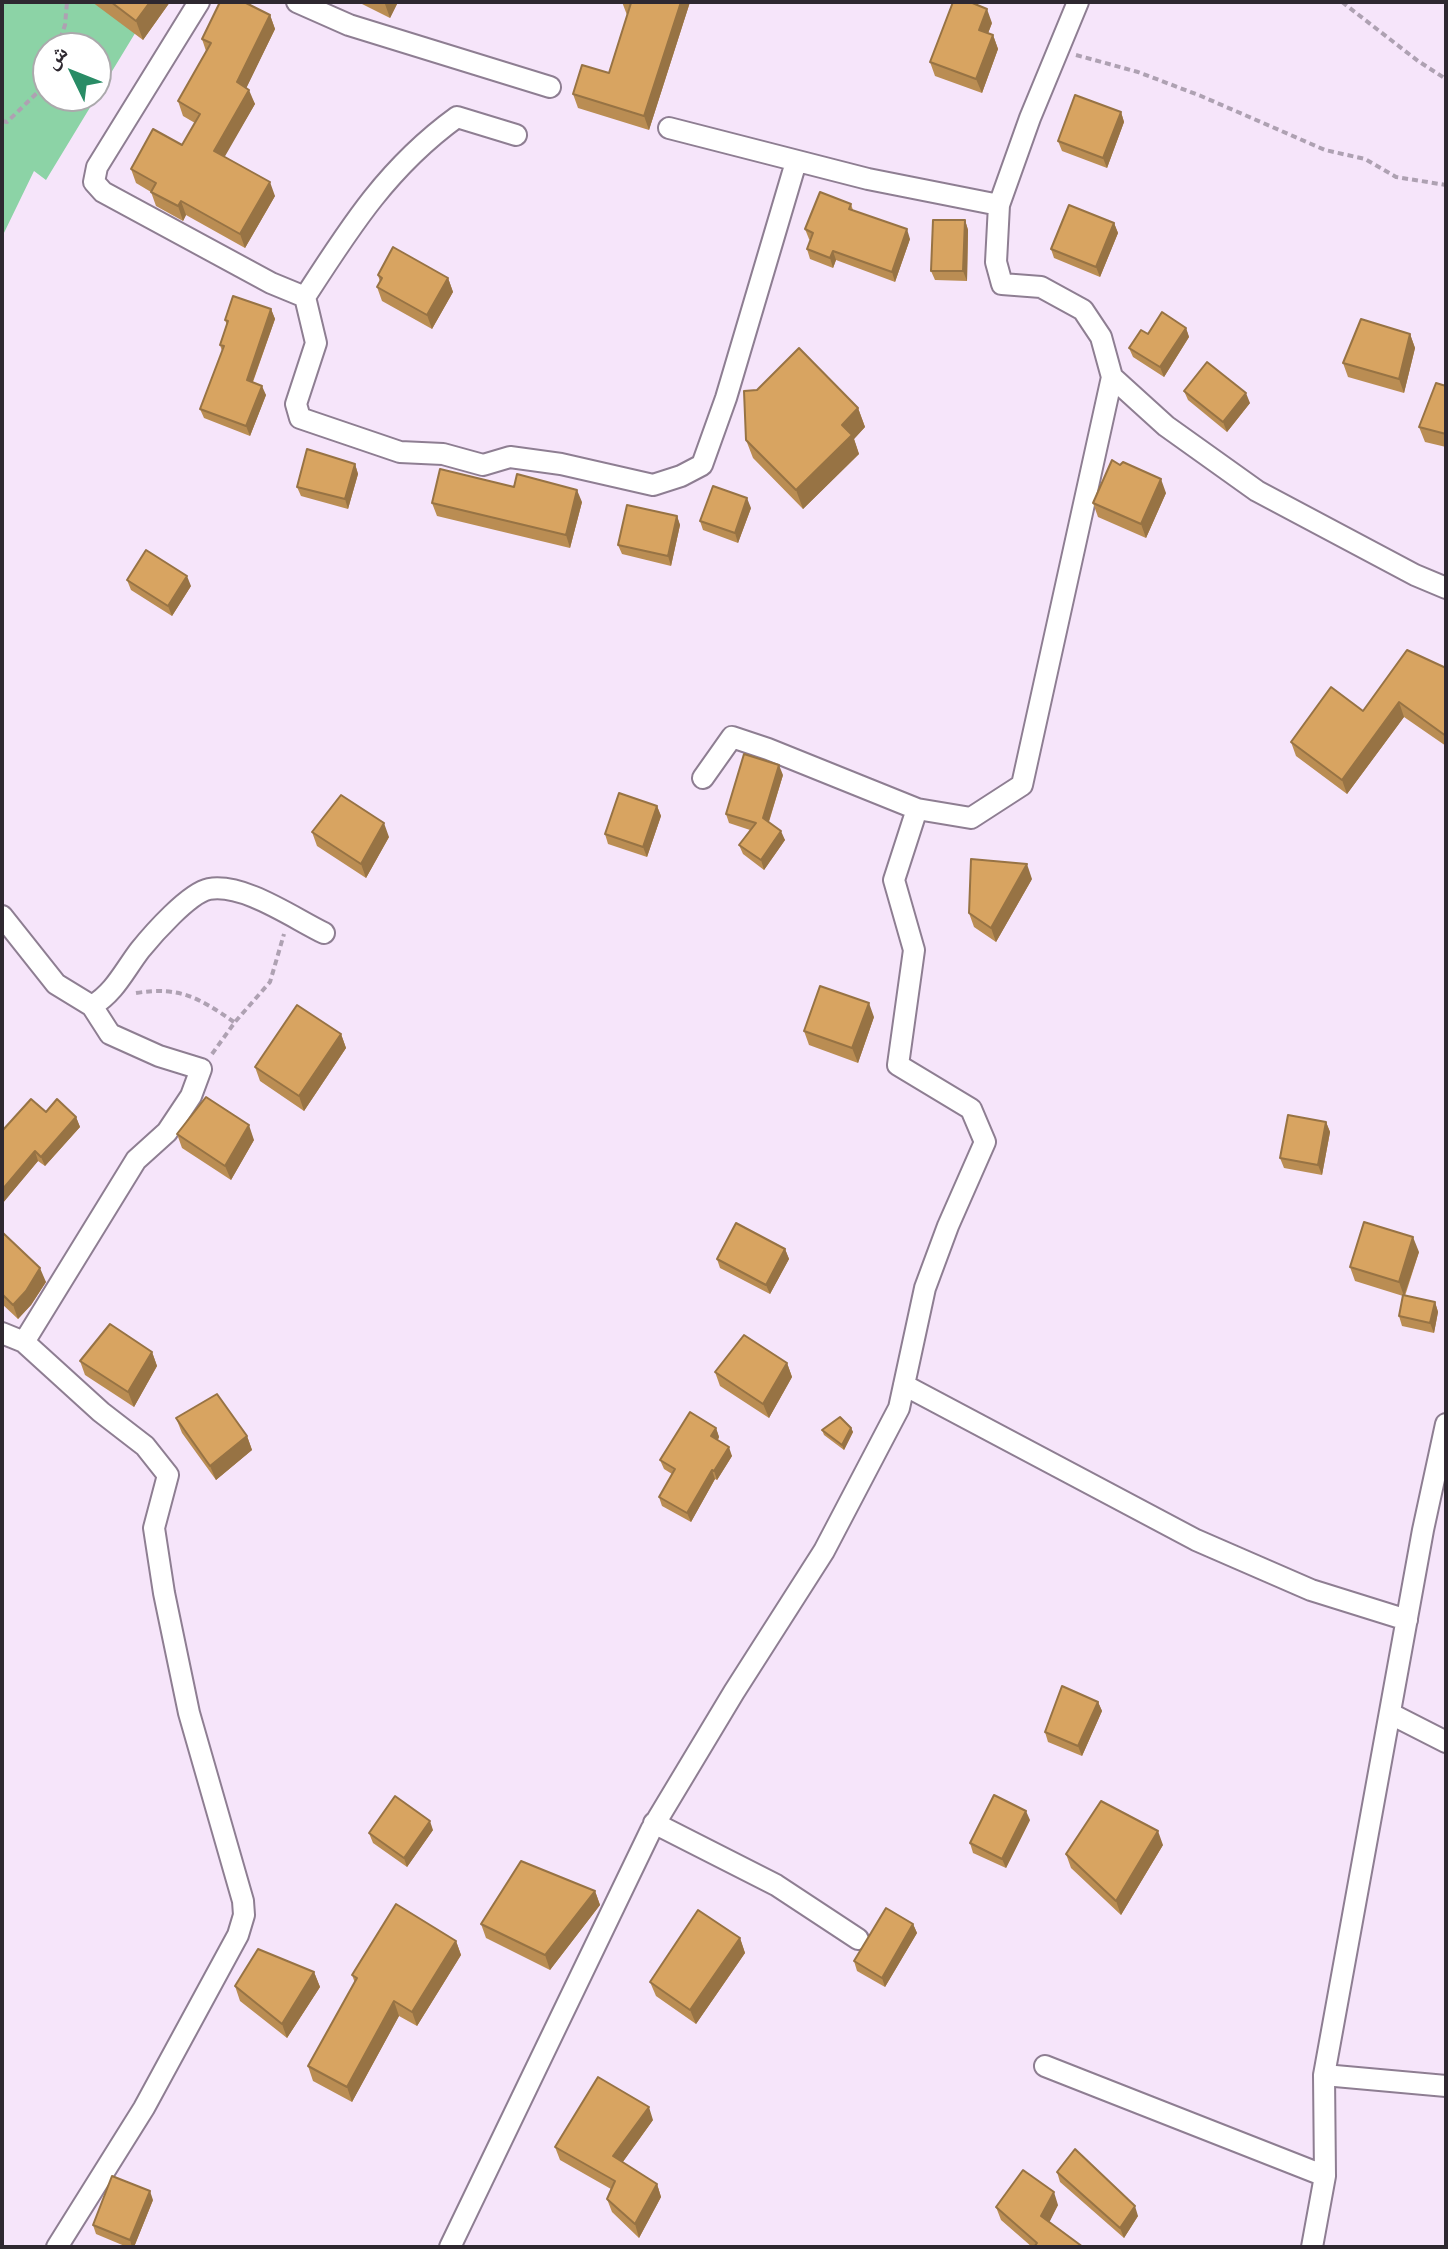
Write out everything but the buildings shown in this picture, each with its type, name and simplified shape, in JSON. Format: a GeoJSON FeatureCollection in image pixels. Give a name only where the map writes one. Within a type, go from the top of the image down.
{"type":"FeatureCollection","features":[{"type":"Feature","properties":{"kind":"street"},"geometry":{"type":"LineString","coordinates":[[199,2],[97,167],[94,182],[103,192],[271,283],[305,297]]}},
{"type":"Feature","properties":{"kind":"street"},"geometry":{"type":"LineString","coordinates":[[297,2],[349,25],[550,87]]}},
{"type":"Feature","properties":{"kind":"street"},"geometry":{"type":"LineString","coordinates":[[703,778],[732,737],[917,809],[971,818],[1022,785],[1112,377],[1101,337],[1083,310],[1041,287],[1002,284],[996,262],[999,205],[1078,2]]}},
{"type":"Feature","properties":{"kind":"street"},"geometry":{"type":"LineString","coordinates":[[516,135],[457,117],[424,141],[375,193],[305,297],[316,343],[296,404],[300,418],[400,452],[443,454],[483,465],[510,457],[561,464],[653,485],[681,476],[702,465],[726,398],[796,162]]}},
{"type":"Feature","properties":{"kind":"street"},"geometry":{"type":"LineString","coordinates":[[669,128],[796,162],[999,205]]}},
{"type":"Feature","properties":{"kind":"street"},"geometry":{"type":"LineString","coordinates":[[1112,377],[1166,426],[1257,491],[1415,575],[1446,588]]}},
{"type":"Feature","properties":{"kind":"street"},"geometry":{"type":"LineString","coordinates":[[450,2247],[654,1823],[824,1551],[899,1408],[925,1288],[985,1142],[971,1109],[898,1065],[914,950],[894,880],[917,809]]}},
{"type":"Feature","properties":{"kind":"street"},"geometry":{"type":"LineString","coordinates":[[99,1002],[175,911],[207,889],[239,890],[324,933]]}},
{"type":"Feature","properties":{"kind":"street"},"geometry":{"type":"LineString","coordinates":[[2,916],[56,984],[99,1002],[110,1034],[159,1056],[201,1069],[191,1096],[167,1132],[136,1160],[24,1342]]}},
{"type":"Feature","properties":{"kind":"street"},"geometry":{"type":"LineString","coordinates":[[2,1333],[24,1342],[101,1412],[145,1446],[168,1475],[154,1528],[164,1593],[189,1713],[243,1901],[244,1915],[238,1935],[144,2108],[57,2247]]}},
{"type":"Feature","properties":{"kind":"street"},"geometry":{"type":"LineString","coordinates":[[904,1385],[1196,1540],[1311,1590],[1407,1620]]}},
{"type":"Feature","properties":{"kind":"street"},"geometry":{"type":"LineString","coordinates":[[1312,2247],[1325,2176],[1324,2075],[1446,1424]]}},
{"type":"Feature","properties":{"kind":"street"},"geometry":{"type":"LineString","coordinates":[[1391,1714],[1446,1742]]}},
{"type":"Feature","properties":{"kind":"street"},"geometry":{"type":"LineString","coordinates":[[654,1823],[776,1885],[858,1939]]}},
{"type":"Feature","properties":{"kind":"street"},"geometry":{"type":"LineString","coordinates":[[1045,2066],[1325,2176]]}},
{"type":"Feature","properties":{"kind":"street"},"geometry":{"type":"LineString","coordinates":[[1324,2075],[1446,2086]]}},
{"type":"Feature","properties":{"kind":"path"},"geometry":{"type":"LineString","coordinates":[[63,32],[67,2]]}},
{"type":"Feature","properties":{"kind":"path"},"geometry":{"type":"LineString","coordinates":[[1342,2],[1446,79]]}},
{"type":"Feature","properties":{"kind":"path"},"geometry":{"type":"LineString","coordinates":[[1059,51],[1163,82],[1325,150],[1365,159],[1396,177],[1446,185]]}},
{"type":"Feature","properties":{"kind":"path"},"geometry":{"type":"LineString","coordinates":[[2,121],[7,122],[32,98]]}},
{"type":"Feature","properties":{"kind":"path"},"geometry":{"type":"LineString","coordinates":[[201,1069],[235,1022],[270,982],[290,917]]}},
{"type":"Feature","properties":{"kind":"path"},"geometry":{"type":"LineString","coordinates":[[99,1002],[153,991],[198,997],[235,1022]]}},
{"type":"Feature","properties":{"kind":"green space"},"geometry":{"type":"Polygon","coordinates":[[[2,2],[154,2],[112,71],[112,32],[32,32],[32,112],[87,112],[46,180],[34,171],[2,237],[2,2]]]}}]}
